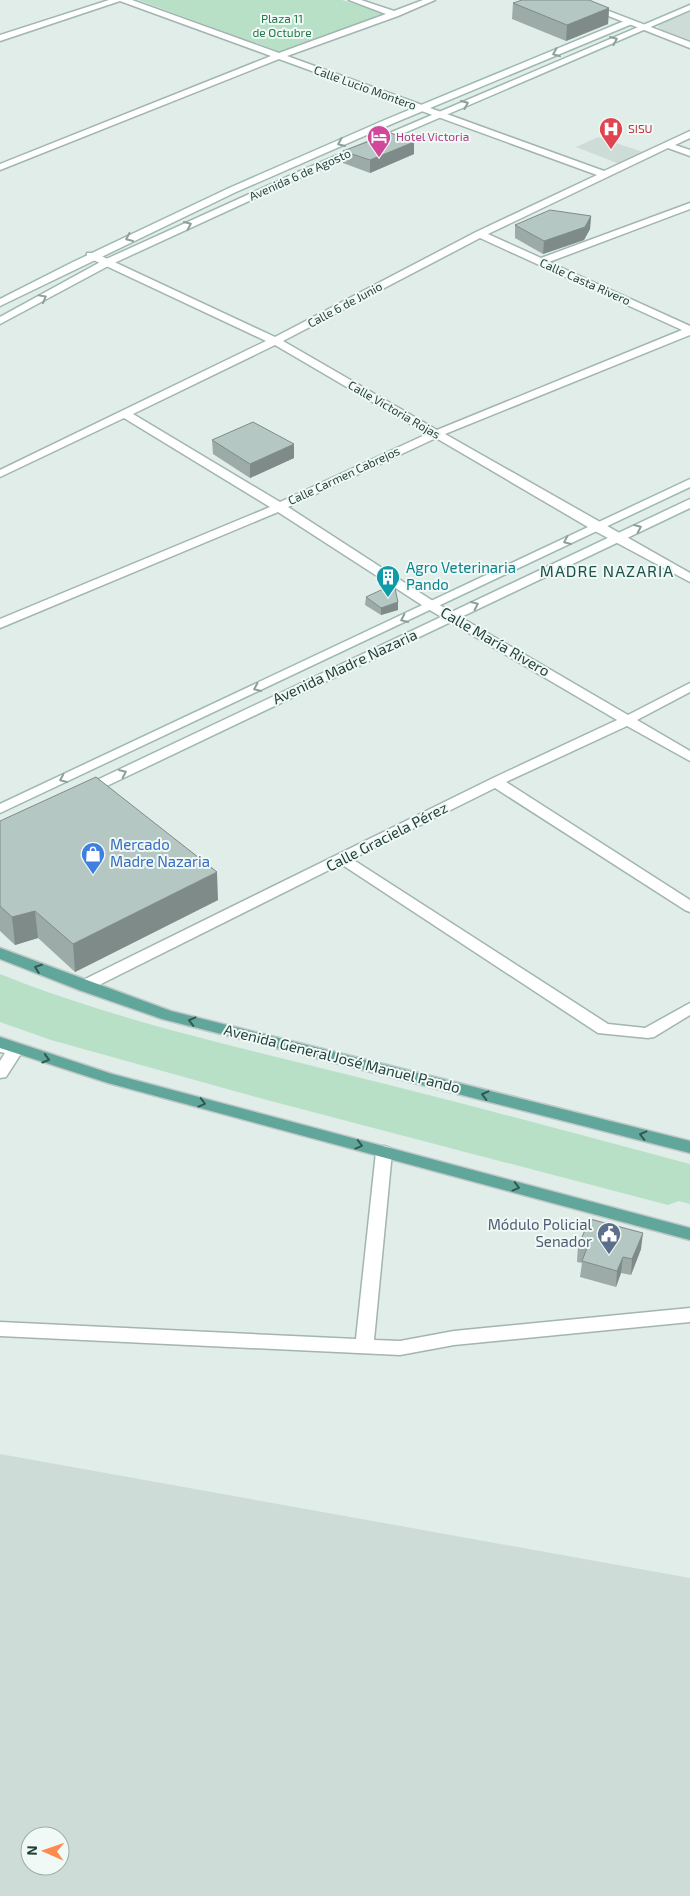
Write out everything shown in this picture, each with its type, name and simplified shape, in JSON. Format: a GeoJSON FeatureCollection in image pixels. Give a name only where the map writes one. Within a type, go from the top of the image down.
{"type":"FeatureCollection","features":[{"type":"Feature","properties":{"kind":"main road","name":"Avenida General José Manuel Pando"},"geometry":{"type":"LineString","coordinates":[[0,953],[84,986],[167,1015],[690,1147]]}},
{"type":"Feature","properties":{"kind":"main road"},"geometry":{"type":"LineString","coordinates":[[0,1042],[16,1050],[108,1078],[690,1234]]}},
{"type":"Feature","properties":{"kind":"street"},"geometry":{"type":"LineString","coordinates":[[0,38],[117,0]]}},
{"type":"Feature","properties":{"kind":"street","name":"Calle Lucio Montero"},"geometry":{"type":"LineString","coordinates":[[124,0],[606,176]]}},
{"type":"Feature","properties":{"kind":"street"},"geometry":{"type":"LineString","coordinates":[[353,0],[394,14]]}},
{"type":"Feature","properties":{"kind":"street"},"geometry":{"type":"LineString","coordinates":[[0,167],[280,56],[431,0]]}},
{"type":"Feature","properties":{"kind":"street"},"geometry":{"type":"LineString","coordinates":[[572,0],[690,45]]}},
{"type":"Feature","properties":{"kind":"street","name":"Avenida 6 de Agosto"},"geometry":{"type":"LineString","coordinates":[[0,303],[91,255],[274,172],[681,0]]}},
{"type":"Feature","properties":{"kind":"street","name":"Avenida 6 de Agosto"},"geometry":{"type":"LineString","coordinates":[[0,321],[108,262],[294,177],[690,7]]}},
{"type":"Feature","properties":{"kind":"street","name":"Calle 6 de Junio"},"geometry":{"type":"LineString","coordinates":[[0,474],[275,341],[480,234],[606,176],[690,134]]}},
{"type":"Feature","properties":{"kind":"street"},"geometry":{"type":"LineString","coordinates":[[668,145],[690,153]]}},
{"type":"Feature","properties":{"kind":"street"},"geometry":{"type":"LineString","coordinates":[[540,262],[690,206]]}},
{"type":"Feature","properties":{"kind":"street","name":"Calle Casta Rivero"},"geometry":{"type":"LineString","coordinates":[[480,234],[690,330]]}},
{"type":"Feature","properties":{"kind":"street","name":"Calle Victoria Rojas"},"geometry":{"type":"LineString","coordinates":[[91,255],[275,341],[690,578]]}},
{"type":"Feature","properties":{"kind":"street","name":"Calle Carmen Cabrejos"},"geometry":{"type":"LineString","coordinates":[[0,624],[279,506],[436,434],[690,330]]}},
{"type":"Feature","properties":{"kind":"street","name":"Calle María Rivero"},"geometry":{"type":"LineString","coordinates":[[124,413],[279,506],[432,606],[690,757]]}},
{"type":"Feature","properties":{"kind":"street","name":"Avenida Madre Nazaria"},"geometry":{"type":"LineString","coordinates":[[0,809],[690,483]]}},
{"type":"Feature","properties":{"kind":"street","name":"Avenida Madre Nazaria"},"geometry":{"type":"LineString","coordinates":[[72,797],[690,503]]}},
{"type":"Feature","properties":{"kind":"street","name":"Calle Graciela Pérez"},"geometry":{"type":"LineString","coordinates":[[84,986],[344,859],[496,782],[628,720],[690,687]]}},
{"type":"Feature","properties":{"kind":"street"},"geometry":{"type":"LineString","coordinates":[[496,782],[690,907]]}},
{"type":"Feature","properties":{"kind":"street"},"geometry":{"type":"LineString","coordinates":[[344,859],[604,1029],[648,1033],[690,1008]]}},
{"type":"Feature","properties":{"kind":"street"},"geometry":{"type":"LineString","coordinates":[[0,1047],[16,1050],[0,1073]]}},
{"type":"Feature","properties":{"kind":"street"},"geometry":{"type":"LineString","coordinates":[[364,1346],[384,1152]]}},
{"type":"Feature","properties":{"kind":"street"},"geometry":{"type":"LineString","coordinates":[[0,1329],[400,1348],[454,1338],[690,1316]]}},
{"type":"Feature","properties":{"kind":"shaded area"},"geometry":{"type":"Polygon","coordinates":[[[690,12],[690,43],[664,32],[658,27],[660,24],[690,12]]]}},
{"type":"Feature","properties":{"kind":"shaded area","name":"SISU"},"geometry":{"type":"Polygon","coordinates":[[[598,137],[646,153],[622,165],[576,147],[598,137]]]}},
{"type":"Feature","properties":{"kind":"shaded area"},"geometry":{"type":"Polygon","coordinates":[[[0,1454],[690,1578],[690,1896],[0,1896],[0,1454]]]}},
{"type":"Feature","properties":{"kind":"green space","name":"Plaza 11 de Octubre"},"geometry":{"type":"Polygon","coordinates":[[[138,0],[342,0],[386,14],[283,53],[138,0]]]}},
{"type":"Feature","properties":{"kind":"green space"},"geometry":{"type":"Polygon","coordinates":[[[0,974],[85,1005],[129,1018],[690,1164],[690,1204],[679,1201],[668,1205],[267,1100],[51,1040],[0,1022],[0,974]]]}},
{"type":"Feature","properties":{"kind":"building"},"geometry":{"type":"Polygon","coordinates":[[[522,0],[589,0],[609,8],[567,25],[513,3],[522,0]]]}},
{"type":"Feature","properties":{"kind":"building"},"geometry":{"type":"Polygon","coordinates":[[[391,133],[414,142],[370,160],[343,151],[391,133]]]}},
{"type":"Feature","properties":{"kind":"building"},"geometry":{"type":"Polygon","coordinates":[[[550,210],[591,216],[585,227],[544,241],[515,225],[550,210]]]}},
{"type":"Feature","properties":{"kind":"building"},"geometry":{"type":"Polygon","coordinates":[[[253,422],[294,444],[250,464],[212,440],[253,422]]]}},
{"type":"Feature","properties":{"kind":"building"},"geometry":{"type":"Polygon","coordinates":[[[394,584],[398,602],[381,608],[366,597],[394,584]]]}},
{"type":"Feature","properties":{"kind":"building","name":"Mercado Madre Nazaria"},"geometry":{"type":"Polygon","coordinates":[[[96,777],[217,872],[73,944],[35,911],[12,917],[0,906],[0,821],[96,777]]]}},
{"type":"Feature","properties":{"kind":"building"},"geometry":{"type":"Polygon","coordinates":[[[590,1219],[643,1233],[632,1259],[623,1257],[617,1271],[582,1261],[587,1248],[578,1246],[590,1219]]]}},
{"type":"Feature","properties":{"kind":"place","name":"SISU"},"geometry":{"type":"Point","coordinates":[611,150]}},
{"type":"Feature","properties":{"kind":"place","name":"Hotel Victoria"},"geometry":{"type":"Point","coordinates":[379,158]}},
{"type":"Feature","properties":{"kind":"place","name":"Agro Veterinaria Pando"},"geometry":{"type":"Point","coordinates":[388,598]}},
{"type":"Feature","properties":{"kind":"place","name":"Mercado Madre Nazaria"},"geometry":{"type":"Point","coordinates":[93,875]}},
{"type":"Feature","properties":{"kind":"place","name":"Módulo Policial Senador"},"geometry":{"type":"Point","coordinates":[609,1255]}},
{"type":"Feature","properties":{"kind":"district","name":"MADRE NAZARIA"},"geometry":{"type":"Point","coordinates":[607,571]}}]}
